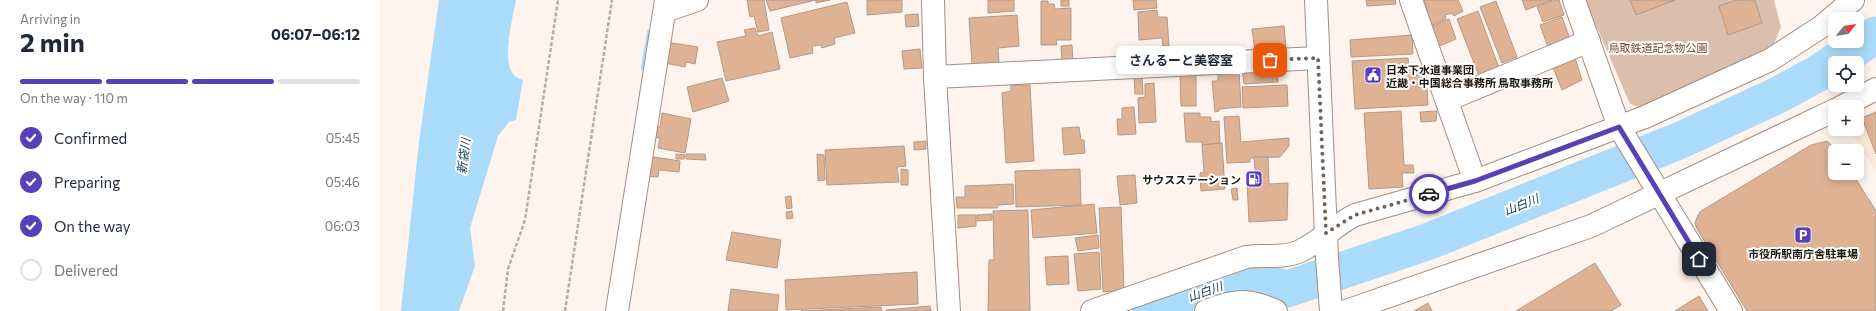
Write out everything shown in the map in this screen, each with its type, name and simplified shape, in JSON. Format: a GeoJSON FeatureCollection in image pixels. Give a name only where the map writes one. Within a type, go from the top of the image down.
{"type":"FeatureCollection","features":[{"type":"Feature","properties":{"kind":"street"},"geometry":{"type":"LineString","coordinates":[[617,311],[665,5],[697,0]]}},
{"type":"Feature","properties":{"kind":"street"},"geometry":{"type":"LineString","coordinates":[[933,0],[935,77],[949,311]]}},
{"type":"Feature","properties":{"kind":"street"},"geometry":{"type":"LineString","coordinates":[[1316,0],[1327,258],[1331,304]]}},
{"type":"Feature","properties":{"kind":"street"},"geometry":{"type":"LineString","coordinates":[[1411,0],[1475,181]]}},
{"type":"Feature","properties":{"kind":"street"},"geometry":{"type":"LineString","coordinates":[[1574,0],[1619,127],[1731,311]]}},
{"type":"Feature","properties":{"kind":"street"},"geometry":{"type":"LineString","coordinates":[[1092,311],[1246,257],[1257,255],[1276,256],[1298,252],[1355,215],[1475,181],[1644,117],[1770,60],[1821,27],[1853,0]]}},
{"type":"Feature","properties":{"kind":"street"},"geometry":{"type":"LineString","coordinates":[[1446,100],[1589,41]]}},
{"type":"Feature","properties":{"kind":"street"},"geometry":{"type":"LineString","coordinates":[[935,77],[1318,58]]}},
{"type":"Feature","properties":{"kind":"street"},"geometry":{"type":"LineString","coordinates":[[1855,100],[1876,89]]}},
{"type":"Feature","properties":{"kind":"street"},"geometry":{"type":"LineString","coordinates":[[1346,311],[1591,226],[1828,113]]}},
{"type":"Feature","properties":{"kind":"street"},"geometry":{"type":"LineString","coordinates":[[1206,311],[1230,302],[1248,302],[1263,305],[1276,311]]}},
{"type":"Feature","properties":{"kind":"path"},"geometry":{"type":"LineString","coordinates":[[503,311],[508,269],[525,220],[558,0]]}},
{"type":"Feature","properties":{"kind":"path"},"geometry":{"type":"LineString","coordinates":[[565,311],[612,0]]}},
{"type":"Feature","properties":{"kind":"shaded area"},"geometry":{"type":"Polygon","coordinates":[[[1876,110],[1876,171],[1864,152],[1864,144],[1859,144],[1854,136],[1864,136],[1864,116],[1876,110]]]}},
{"type":"Feature","properties":{"kind":"green space","name":"鳥取鉄道記念物公園"},"geometry":{"type":"Polygon","coordinates":[[[1585,0],[1774,0],[1781,27],[1773,46],[1641,108],[1630,104],[1585,0]]]}},
{"type":"Feature","properties":{"kind":"water","name":"新袋川"},"geometry":{"type":"Polygon","coordinates":[[[439,0],[516,0],[510,28],[508,61],[515,76],[523,80],[516,120],[509,122],[498,136],[470,228],[475,266],[459,311],[401,311],[419,142],[439,0]]]}},
{"type":"Feature","properties":{"kind":"building"},"geometry":{"type":"Polygon","coordinates":[[[747,0],[764,0],[769,30],[758,32],[754,16],[750,17],[747,0]]]}},
{"type":"Feature","properties":{"kind":"building"},"geometry":{"type":"Polygon","coordinates":[[[766,0],[816,0],[770,11],[766,0]]]}},
{"type":"Feature","properties":{"kind":"building"},"geometry":{"type":"Polygon","coordinates":[[[816,0],[830,0],[816,3],[816,0]]]}},
{"type":"Feature","properties":{"kind":"building"},"geometry":{"type":"Polygon","coordinates":[[[867,0],[902,0],[902,12],[867,15],[867,0]]]}},
{"type":"Feature","properties":{"kind":"building"},"geometry":{"type":"Polygon","coordinates":[[[988,0],[1014,0],[1014,11],[988,13],[988,0]]]}},
{"type":"Feature","properties":{"kind":"building"},"geometry":{"type":"Polygon","coordinates":[[[1061,0],[1069,0],[1069,6],[1061,6],[1061,0]]]}},
{"type":"Feature","properties":{"kind":"building"},"geometry":{"type":"Polygon","coordinates":[[[1133,0],[1156,0],[1157,8],[1134,10],[1133,0]]]}},
{"type":"Feature","properties":{"kind":"building"},"geometry":{"type":"Polygon","coordinates":[[[1366,0],[1395,0],[1396,4],[1367,6],[1366,0]]]}},
{"type":"Feature","properties":{"kind":"building"},"geometry":{"type":"Polygon","coordinates":[[[1424,0],[1458,0],[1463,11],[1454,16],[1452,13],[1445,15],[1446,19],[1428,27],[1423,13],[1428,10],[1424,0]]]}},
{"type":"Feature","properties":{"kind":"building"},"geometry":{"type":"Polygon","coordinates":[[[1522,0],[1552,0],[1526,10],[1522,0]]]}},
{"type":"Feature","properties":{"kind":"building"},"geometry":{"type":"Polygon","coordinates":[[[1555,0],[1559,0],[1564,15],[1543,22],[1537,7],[1555,0]]]}},
{"type":"Feature","properties":{"kind":"building"},"geometry":{"type":"Polygon","coordinates":[[[1630,0],[1675,0],[1636,15],[1630,0]]]}},
{"type":"Feature","properties":{"kind":"building"},"geometry":{"type":"Polygon","coordinates":[[[1737,0],[1755,0],[1762,23],[1728,35],[1719,6],[1737,0]]]}},
{"type":"Feature","properties":{"kind":"building"},"geometry":{"type":"Polygon","coordinates":[[[1041,1],[1048,1],[1048,4],[1054,4],[1055,9],[1071,8],[1071,40],[1056,40],[1057,45],[1041,45],[1041,1]]]}},
{"type":"Feature","properties":{"kind":"building"},"geometry":{"type":"Polygon","coordinates":[[[1496,1],[1517,57],[1502,63],[1480,7],[1496,1]]]}},
{"type":"Feature","properties":{"kind":"building"},"geometry":{"type":"Polygon","coordinates":[[[847,2],[855,33],[834,38],[835,44],[822,48],[821,45],[812,46],[813,53],[790,58],[781,18],[847,2]]]}},
{"type":"Feature","properties":{"kind":"building"},"geometry":{"type":"Polygon","coordinates":[[[1157,10],[1158,17],[1167,17],[1169,46],[1163,46],[1162,38],[1139,40],[1138,12],[1157,10]]]}},
{"type":"Feature","properties":{"kind":"building"},"geometry":{"type":"Polygon","coordinates":[[[1478,11],[1499,68],[1479,76],[1457,19],[1478,11]]]}},
{"type":"Feature","properties":{"kind":"building"},"geometry":{"type":"Polygon","coordinates":[[[918,14],[919,26],[906,27],[905,15],[918,14]]]}},
{"type":"Feature","properties":{"kind":"building"},"geometry":{"type":"Polygon","coordinates":[[[1017,15],[1019,46],[998,48],[999,63],[972,64],[969,18],[1017,15]]]}},
{"type":"Feature","properties":{"kind":"building"},"geometry":{"type":"Polygon","coordinates":[[[1562,17],[1571,42],[1549,50],[1540,25],[1562,17]]]}},
{"type":"Feature","properties":{"kind":"building"},"geometry":{"type":"Polygon","coordinates":[[[1449,19],[1456,39],[1435,48],[1429,28],[1449,19]]]}},
{"type":"Feature","properties":{"kind":"building"},"geometry":{"type":"Polygon","coordinates":[[[1284,26],[1286,48],[1255,52],[1252,29],[1284,26]]]}},
{"type":"Feature","properties":{"kind":"building"},"geometry":{"type":"Polygon","coordinates":[[[755,28],[758,36],[772,32],[780,69],[726,81],[717,42],[746,36],[744,30],[755,28]]]}},
{"type":"Feature","properties":{"kind":"building"},"geometry":{"type":"Polygon","coordinates":[[[1412,35],[1413,54],[1351,57],[1350,40],[1412,35]]]}},
{"type":"Feature","properties":{"kind":"building"},"geometry":{"type":"Polygon","coordinates":[[[666,42],[698,47],[695,64],[686,62],[685,67],[665,63],[666,42]]]}},
{"type":"Feature","properties":{"kind":"building"},"geometry":{"type":"Polygon","coordinates":[[[1072,45],[1073,61],[1062,62],[1061,46],[1072,45]]]}},
{"type":"Feature","properties":{"kind":"building"},"geometry":{"type":"Polygon","coordinates":[[[920,49],[922,68],[904,69],[902,51],[920,49]]]}},
{"type":"Feature","properties":{"kind":"building"},"geometry":{"type":"Polygon","coordinates":[[[1408,58],[1409,67],[1415,67],[1415,73],[1426,72],[1428,105],[1355,109],[1352,61],[1408,58]]]}},
{"type":"Feature","properties":{"kind":"building"},"geometry":{"type":"Polygon","coordinates":[[[1575,58],[1582,80],[1562,90],[1553,67],[1575,58]]]}},
{"type":"Feature","properties":{"kind":"building"},"geometry":{"type":"Polygon","coordinates":[[[1276,66],[1278,82],[1244,84],[1242,68],[1276,66]]]}},
{"type":"Feature","properties":{"kind":"building"},"geometry":{"type":"Polygon","coordinates":[[[1239,70],[1241,107],[1219,109],[1219,111],[1215,112],[1212,81],[1218,81],[1218,72],[1239,70]]]}},
{"type":"Feature","properties":{"kind":"building"},"geometry":{"type":"Polygon","coordinates":[[[1196,73],[1196,106],[1181,106],[1180,74],[1196,73]]]}},
{"type":"Feature","properties":{"kind":"building"},"geometry":{"type":"Polygon","coordinates":[[[1142,75],[1143,94],[1135,94],[1134,76],[1142,75]]]}},
{"type":"Feature","properties":{"kind":"building"},"geometry":{"type":"Polygon","coordinates":[[[722,78],[729,101],[693,112],[687,87],[722,78]]]}},
{"type":"Feature","properties":{"kind":"building"},"geometry":{"type":"Polygon","coordinates":[[[1154,83],[1156,122],[1139,123],[1138,98],[1145,97],[1145,84],[1154,83]]]}},
{"type":"Feature","properties":{"kind":"building"},"geometry":{"type":"Polygon","coordinates":[[[1011,85],[1030,85],[1034,161],[1006,163],[1002,93],[1011,91],[1011,85]]]}},
{"type":"Feature","properties":{"kind":"building"},"geometry":{"type":"Polygon","coordinates":[[[1287,85],[1288,106],[1243,108],[1242,87],[1287,85]]]}},
{"type":"Feature","properties":{"kind":"building"},"geometry":{"type":"Polygon","coordinates":[[[1134,107],[1136,134],[1118,135],[1117,119],[1122,119],[1122,108],[1134,107]]]}},
{"type":"Feature","properties":{"kind":"building"},"geometry":{"type":"Polygon","coordinates":[[[1401,111],[1404,165],[1413,165],[1414,173],[1402,173],[1403,187],[1369,189],[1364,113],[1401,111]]]}},
{"type":"Feature","properties":{"kind":"building"},"geometry":{"type":"Polygon","coordinates":[[[1437,111],[1436,121],[1421,122],[1420,112],[1437,111]]]}},
{"type":"Feature","properties":{"kind":"building"},"geometry":{"type":"Polygon","coordinates":[[[1876,112],[1876,154],[1864,123],[1864,117],[1876,112]]]}},
{"type":"Feature","properties":{"kind":"building"},"geometry":{"type":"Polygon","coordinates":[[[662,113],[691,119],[685,153],[658,148],[660,138],[654,137],[656,126],[660,127],[662,113]]]}},
{"type":"Feature","properties":{"kind":"building"},"geometry":{"type":"Polygon","coordinates":[[[1184,113],[1200,113],[1200,117],[1211,117],[1211,122],[1219,121],[1220,143],[1202,145],[1202,142],[1186,142],[1184,113]]]}},
{"type":"Feature","properties":{"kind":"building"},"geometry":{"type":"Polygon","coordinates":[[[1239,116],[1241,142],[1289,138],[1289,146],[1280,157],[1250,158],[1250,162],[1227,163],[1224,117],[1239,116]]]}},
{"type":"Feature","properties":{"kind":"building"},"geometry":{"type":"Polygon","coordinates":[[[1079,127],[1081,140],[1084,140],[1085,153],[1064,155],[1062,128],[1079,127]]]}},
{"type":"Feature","properties":{"kind":"building"},"geometry":{"type":"Polygon","coordinates":[[[926,141],[926,149],[914,150],[914,142],[926,141]]]}},
{"type":"Feature","properties":{"kind":"building"},"geometry":{"type":"Polygon","coordinates":[[[1827,141],[1830,144],[1828,144],[1828,180],[1856,180],[1876,211],[1876,311],[1747,311],[1697,229],[1695,223],[1701,211],[1811,145],[1827,141]]]}},
{"type":"Feature","properties":{"kind":"building"},"geometry":{"type":"Polygon","coordinates":[[[1222,143],[1225,189],[1201,191],[1200,173],[1204,172],[1202,145],[1222,143]]]}},
{"type":"Feature","properties":{"kind":"building"},"geometry":{"type":"Polygon","coordinates":[[[904,146],[906,166],[897,167],[899,182],[827,185],[825,150],[904,146]]]}},
{"type":"Feature","properties":{"kind":"building"},"geometry":{"type":"Polygon","coordinates":[[[676,154],[685,155],[684,159],[676,159],[676,154]]]}},
{"type":"Feature","properties":{"kind":"building"},"geometry":{"type":"Polygon","coordinates":[[[686,154],[705,154],[706,160],[686,159],[686,154]]]}},
{"type":"Feature","properties":{"kind":"building"},"geometry":{"type":"Polygon","coordinates":[[[817,154],[824,155],[825,180],[818,181],[817,154]]]}},
{"type":"Feature","properties":{"kind":"building"},"geometry":{"type":"Polygon","coordinates":[[[647,156],[680,161],[679,172],[659,170],[658,177],[645,176],[647,156]]]}},
{"type":"Feature","properties":{"kind":"building"},"geometry":{"type":"Polygon","coordinates":[[[1254,157],[1268,157],[1269,184],[1288,183],[1287,220],[1249,222],[1247,182],[1256,181],[1254,157]]]}},
{"type":"Feature","properties":{"kind":"building"},"geometry":{"type":"Polygon","coordinates":[[[901,169],[908,170],[908,185],[901,185],[901,169]]]}},
{"type":"Feature","properties":{"kind":"building"},"geometry":{"type":"Polygon","coordinates":[[[1080,169],[1081,205],[1016,207],[1015,171],[1080,169]]]}},
{"type":"Feature","properties":{"kind":"building"},"geometry":{"type":"Polygon","coordinates":[[[1135,175],[1137,203],[1120,205],[1117,176],[1135,175]]]}},
{"type":"Feature","properties":{"kind":"building"},"geometry":{"type":"Polygon","coordinates":[[[1013,184],[1014,204],[998,205],[997,208],[957,208],[956,197],[965,197],[965,186],[1013,184]]]}},
{"type":"Feature","properties":{"kind":"building"},"geometry":{"type":"Polygon","coordinates":[[[1237,188],[1238,200],[1233,200],[1231,189],[1237,188]]]}},
{"type":"Feature","properties":{"kind":"building"},"geometry":{"type":"Polygon","coordinates":[[[791,196],[792,208],[787,209],[785,197],[791,196]]]}},
{"type":"Feature","properties":{"kind":"building"},"geometry":{"type":"Polygon","coordinates":[[[1094,204],[1097,233],[1033,238],[1031,210],[1094,204]]]}},
{"type":"Feature","properties":{"kind":"building"},"geometry":{"type":"Polygon","coordinates":[[[1121,207],[1124,290],[1103,292],[1099,208],[1121,207]]]}},
{"type":"Feature","properties":{"kind":"building"},"geometry":{"type":"Polygon","coordinates":[[[1028,210],[1030,311],[988,311],[989,260],[994,260],[993,211],[1028,210]]]}},
{"type":"Feature","properties":{"kind":"building"},"geometry":{"type":"Polygon","coordinates":[[[792,211],[793,218],[787,219],[786,212],[792,211]]]}},
{"type":"Feature","properties":{"kind":"building"},"geometry":{"type":"Polygon","coordinates":[[[992,214],[992,220],[977,221],[977,215],[992,214]]]}},
{"type":"Feature","properties":{"kind":"building"},"geometry":{"type":"Polygon","coordinates":[[[958,215],[976,215],[976,226],[958,228],[958,215]]]}},
{"type":"Feature","properties":{"kind":"building"},"geometry":{"type":"Polygon","coordinates":[[[732,232],[781,240],[777,268],[726,260],[732,232]]]}},
{"type":"Feature","properties":{"kind":"building"},"geometry":{"type":"Polygon","coordinates":[[[1098,235],[1099,248],[1078,251],[1075,238],[1098,235]]]}},
{"type":"Feature","properties":{"kind":"building"},"geometry":{"type":"Polygon","coordinates":[[[1099,252],[1101,289],[1078,291],[1074,254],[1099,252]]]}},
{"type":"Feature","properties":{"kind":"building"},"geometry":{"type":"Polygon","coordinates":[[[1068,256],[1069,284],[1047,285],[1045,257],[1068,256]]]}},
{"type":"Feature","properties":{"kind":"building"},"geometry":{"type":"Polygon","coordinates":[[[1595,263],[1621,305],[1611,311],[1516,311],[1595,263]]]}},
{"type":"Feature","properties":{"kind":"building"},"geometry":{"type":"Polygon","coordinates":[[[917,272],[918,304],[786,310],[785,280],[917,272]]]}},
{"type":"Feature","properties":{"kind":"building"},"geometry":{"type":"Polygon","coordinates":[[[731,289],[779,295],[777,311],[728,311],[731,289]]]}},
{"type":"Feature","properties":{"kind":"building"},"geometry":{"type":"Polygon","coordinates":[[[1699,296],[1708,311],[1675,311],[1699,296]]]}},
{"type":"Feature","properties":{"kind":"building"},"geometry":{"type":"Polygon","coordinates":[[[1428,303],[1432,311],[1414,311],[1428,303]]]}},
{"type":"Feature","properties":{"kind":"building"},"geometry":{"type":"Polygon","coordinates":[[[930,306],[931,311],[886,311],[886,310],[930,306]]]}},
{"type":"Feature","properties":{"kind":"building"},"geometry":{"type":"Polygon","coordinates":[[[881,307],[882,311],[801,311],[881,307]]]}},
{"type":"Feature","properties":{"kind":"waterway"},"geometry":{"type":"LineString","coordinates":[[644,68],[650,32]]}},
{"type":"Feature","properties":{"kind":"waterway","name":"山白川"},"geometry":{"type":"LineString","coordinates":[[1151,311],[1244,277],[1287,289],[1427,242],[1681,140],[1778,95],[1817,74],[1876,35]]}},
{"type":"Feature","properties":{"kind":"way so far"},"geometry":{"type":"LineString","coordinates":[[1270,60],[1318,58],[1326,233],[1355,215],[1429,194]]}},
{"type":"Feature","properties":{"kind":"place","name":"さんるーと美容室"},"geometry":{"type":"Point","coordinates":[1270,60]}},
{"type":"Feature","properties":{"kind":"place","name":"日本下水道事業団 近畿・中国総合事務所 鳥取事務所"},"geometry":{"type":"Point","coordinates":[1373,75]}},
{"type":"Feature","properties":{"kind":"place","name":"サウスステーション"},"geometry":{"type":"Point","coordinates":[1254,179]}},
{"type":"Feature","properties":{"kind":"place","name":"市役所駅南庁舎駐車場"},"geometry":{"type":"Point","coordinates":[1803,235]}},
{"type":"Feature","properties":{"kind":"route"},"geometry":{"type":"LineString","coordinates":[[1429,194],[1475,181],[1619,127],[1699,259]]}}]}
